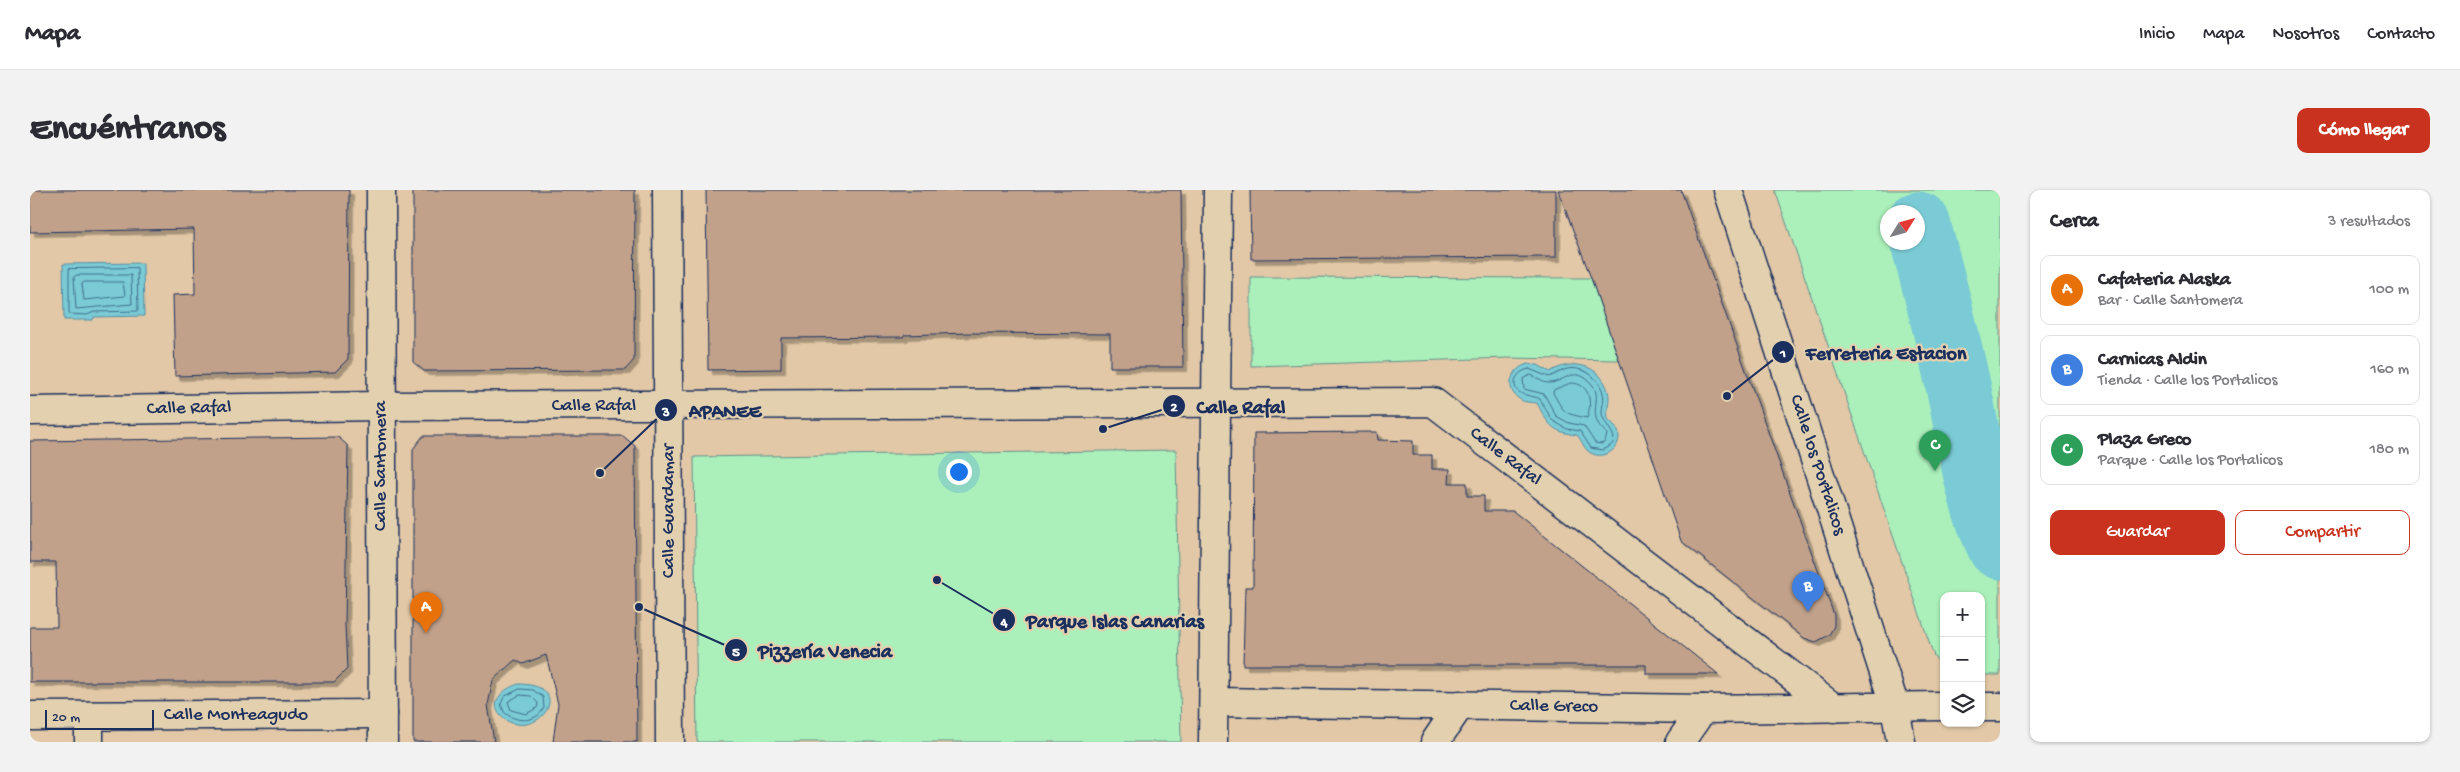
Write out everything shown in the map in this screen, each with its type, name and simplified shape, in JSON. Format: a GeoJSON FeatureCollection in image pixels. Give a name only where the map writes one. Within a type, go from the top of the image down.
{"type":"FeatureCollection","features":[{"type":"Feature","properties":{"kind":"street","name":"Calle Santomera"},"geometry":{"type":"LineString","coordinates":[[380,190],[383,742]]}},
{"type":"Feature","properties":{"kind":"street","name":"Calle Guardamar"},"geometry":{"type":"LineString","coordinates":[[667,190],[670,742]]}},
{"type":"Feature","properties":{"kind":"street"},"geometry":{"type":"LineString","coordinates":[[1213,742],[1218,190]]}},
{"type":"Feature","properties":{"kind":"street","name":"Calle los Portalicos"},"geometry":{"type":"LineString","coordinates":[[1728,190],[1895,707],[1901,742]]}},
{"type":"Feature","properties":{"kind":"street","name":"Calle Rafal"},"geometry":{"type":"LineString","coordinates":[[30,412],[381,406],[1433,402],[1834,708]]}},
{"type":"Feature","properties":{"kind":"street","name":"Calle Greco"},"geometry":{"type":"LineString","coordinates":[[1214,702],[1702,709],[1940,706]]}},
{"type":"Feature","properties":{"kind":"street"},"geometry":{"type":"LineString","coordinates":[[1435,742],[1460,705]]}},
{"type":"Feature","properties":{"kind":"street"},"geometry":{"type":"LineString","coordinates":[[1985,707],[2000,707]]}},
{"type":"Feature","properties":{"kind":"street"},"geometry":{"type":"LineString","coordinates":[[1680,742],[1702,709]]}},
{"type":"Feature","properties":{"kind":"street","name":"Calle Monteagudo"},"geometry":{"type":"LineString","coordinates":[[30,716],[89,729],[382,714]]}},
{"type":"Feature","properties":{"kind":"green space"},"geometry":{"type":"Polygon","coordinates":[[[1775,190],[2000,190],[2000,675],[1985,675],[1985,592],[1940,592],[1940,663],[1934,656],[1775,190]]]}},
{"type":"Feature","properties":{"kind":"green space"},"geometry":{"type":"Polygon","coordinates":[[[1251,277],[1591,278],[1619,360],[1508,358],[1251,366],[1251,277]]]}},
{"type":"Feature","properties":{"kind":"green space"},"geometry":{"type":"Polygon","coordinates":[[[1176,450],[1181,742],[697,742],[694,457],[1176,450]]]}},
{"type":"Feature","properties":{"kind":"water"},"geometry":{"type":"Polygon","coordinates":[[[143,263],[144,316],[64,320],[63,264],[143,263]]]}},
{"type":"Feature","properties":{"kind":"water"},"geometry":{"type":"Polygon","coordinates":[[[1528,364],[1538,365],[1550,372],[1567,366],[1584,366],[1599,374],[1609,394],[1608,419],[1618,431],[1618,443],[1615,448],[1610,452],[1599,455],[1588,451],[1577,435],[1561,432],[1551,426],[1537,403],[1523,401],[1515,396],[1512,391],[1511,380],[1517,370],[1528,364]]]}},
{"type":"Feature","properties":{"kind":"water"},"geometry":{"type":"Polygon","coordinates":[[[519,684],[537,687],[546,693],[549,702],[546,710],[539,718],[529,723],[517,724],[504,719],[496,708],[502,693],[519,684]]]}},
{"type":"Feature","properties":{"kind":"building"},"geometry":{"type":"Polygon","coordinates":[[[30,190],[349,190],[348,359],[335,372],[175,376],[173,295],[195,294],[194,229],[30,232],[30,190]]]}},
{"type":"Feature","properties":{"kind":"building"},"geometry":{"type":"Polygon","coordinates":[[[413,190],[635,190],[634,360],[625,370],[424,371],[413,362],[413,190]]]}},
{"type":"Feature","properties":{"kind":"building"},"geometry":{"type":"Polygon","coordinates":[[[706,190],[1181,190],[1183,367],[1110,367],[1110,334],[969,333],[904,335],[903,337],[781,338],[781,369],[708,370],[706,190]]]}},
{"type":"Feature","properties":{"kind":"building"},"geometry":{"type":"Polygon","coordinates":[[[1250,190],[1556,190],[1556,257],[1251,259],[1250,190]]]}},
{"type":"Feature","properties":{"kind":"building"},"geometry":{"type":"Polygon","coordinates":[[[1558,190],[1681,190],[1834,615],[1834,626],[1829,635],[1816,642],[1804,638],[1681,541],[1591,278],[1558,190]]]}},
{"type":"Feature","properties":{"kind":"building"},"geometry":{"type":"Polygon","coordinates":[[[1377,432],[1378,440],[1413,441],[1413,455],[1432,455],[1432,469],[1450,469],[1449,483],[1467,483],[1467,496],[1484,496],[1484,511],[1513,511],[1718,674],[1646,674],[1646,665],[1243,665],[1245,587],[1253,587],[1254,433],[1377,432]]]}},
{"type":"Feature","properties":{"kind":"building"},"geometry":{"type":"Polygon","coordinates":[[[423,436],[623,436],[635,446],[637,742],[553,742],[558,704],[546,655],[523,664],[515,660],[493,680],[488,705],[494,742],[413,742],[413,449],[423,436]]]}},
{"type":"Feature","properties":{"kind":"building"},"geometry":{"type":"Polygon","coordinates":[[[338,437],[348,446],[345,625],[347,669],[334,682],[30,682],[30,627],[57,627],[56,562],[30,562],[30,441],[338,437]]]}},
{"type":"Feature","properties":{"kind":"waterway"},"geometry":{"type":"LineString","coordinates":[[1925,250],[1950,348],[1979,490],[2000,547]]}},
{"type":"Feature","properties":{"kind":"place","name":"Ferreteria Estacion"},"geometry":{"type":"Point","coordinates":[1727,396]}},
{"type":"Feature","properties":{"kind":"place","name":"Calle Rafal"},"geometry":{"type":"Point","coordinates":[1103,429]}},
{"type":"Feature","properties":{"kind":"place","name":"Plaza Greco"},"geometry":{"type":"Point","coordinates":[1935,471]}},
{"type":"Feature","properties":{"kind":"place","name":"APANEE"},"geometry":{"type":"Point","coordinates":[600,473]}},
{"type":"Feature","properties":{"kind":"place","name":"Parque Islas Canarias"},"geometry":{"type":"Point","coordinates":[937,580]}},
{"type":"Feature","properties":{"kind":"place","name":"Pizzería Venecia"},"geometry":{"type":"Point","coordinates":[639,607]}},
{"type":"Feature","properties":{"kind":"place","name":"Carnicas Aldin"},"geometry":{"type":"Point","coordinates":[1808,612]}},
{"type":"Feature","properties":{"kind":"place","name":"Cafateria Alaska"},"geometry":{"type":"Point","coordinates":[426,633]}}]}
